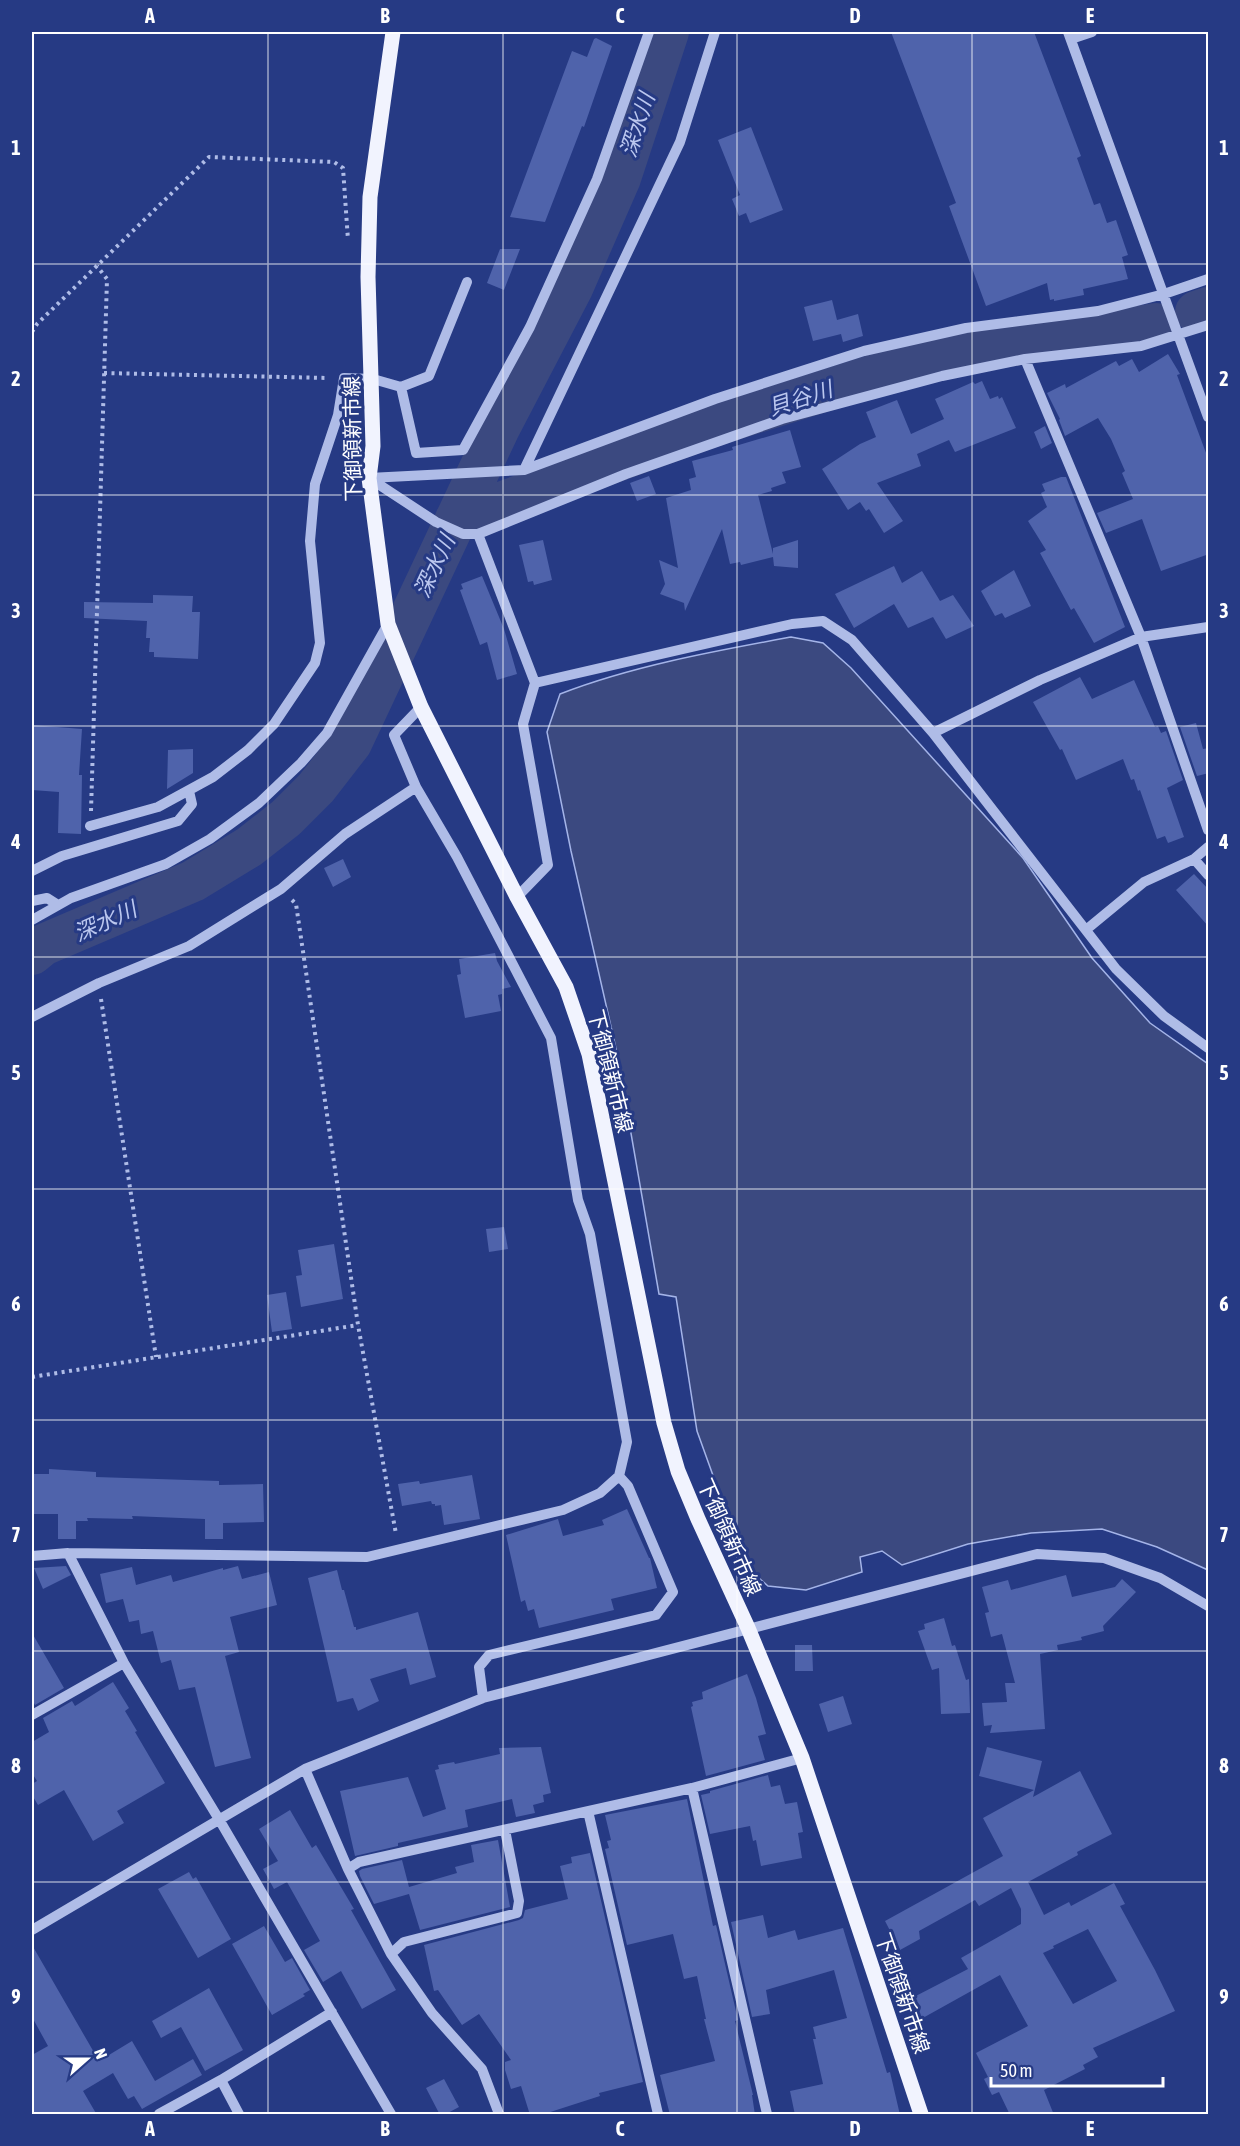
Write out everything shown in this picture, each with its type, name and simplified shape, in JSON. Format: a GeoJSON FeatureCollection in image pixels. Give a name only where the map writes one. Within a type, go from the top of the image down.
{"type":"FeatureCollection","features":[{"type":"Feature","properties":{"kind":"main road","name":"下御領新市線"},"geometry":{"type":"LineString","coordinates":[[393,32],[369,197],[368,277],[373,379],[373,446],[369,478],[388,624],[421,707],[517,897],[566,987],[589,1054],[663,1423],[678,1471],[748,1628],[802,1758],[921,2115]]}},
{"type":"Feature","properties":{"kind":"street"},"geometry":{"type":"LineString","coordinates":[[401,387],[416,453],[463,450],[530,327],[597,179],[650,32]]}},
{"type":"Feature","properties":{"kind":"street"},"geometry":{"type":"LineString","coordinates":[[524,470],[680,142],[715,32]]}},
{"type":"Feature","properties":{"kind":"street"},"geometry":{"type":"LineString","coordinates":[[1092,32],[1069,35],[1209,417]]}},
{"type":"Feature","properties":{"kind":"street"},"geometry":{"type":"LineString","coordinates":[[369,478],[524,470],[715,399],[864,351],[966,328],[1098,311],[1164,294],[1209,279]]}},
{"type":"Feature","properties":{"kind":"street"},"geometry":{"type":"LineString","coordinates":[[90,826],[158,807],[213,777],[248,750],[274,724],[315,663],[320,643],[310,541],[315,484],[338,415],[344,378],[373,379],[401,387],[429,376],[467,282]]}},
{"type":"Feature","properties":{"kind":"street"},"geometry":{"type":"LineString","coordinates":[[369,478],[436,522],[463,534],[478,534],[626,474],[782,419],[942,376],[1025,360],[1141,346],[1209,325]]}},
{"type":"Feature","properties":{"kind":"street"},"geometry":{"type":"LineString","coordinates":[[1025,360],[1141,637],[1209,830]]}},
{"type":"Feature","properties":{"kind":"street"},"geometry":{"type":"LineString","coordinates":[[478,534],[535,683],[523,724],[548,865],[517,897]]}},
{"type":"Feature","properties":{"kind":"street"},"geometry":{"type":"LineString","coordinates":[[535,683],[792,624],[823,621],[852,640],[933,733],[1116,969],[1164,1016],[1209,1048]]}},
{"type":"Feature","properties":{"kind":"street"},"geometry":{"type":"LineString","coordinates":[[32,920],[71,898],[166,864],[210,839],[260,803],[302,763],[327,733],[388,624]]}},
{"type":"Feature","properties":{"kind":"street"},"geometry":{"type":"LineString","coordinates":[[933,733],[1040,680],[1141,637],[1209,627]]}},
{"type":"Feature","properties":{"kind":"street"},"geometry":{"type":"LineString","coordinates":[[32,1556],[68,1553],[367,1557],[562,1510],[600,1493],[619,1476],[627,1442],[590,1234],[578,1200],[551,1038],[457,856],[416,787],[394,735],[421,707]]}},
{"type":"Feature","properties":{"kind":"street"},"geometry":{"type":"LineString","coordinates":[[32,1017],[99,983],[189,946],[281,889],[345,834],[416,787]]}},
{"type":"Feature","properties":{"kind":"street"},"geometry":{"type":"LineString","coordinates":[[32,871],[62,856],[178,821],[192,804],[189,790]]}},
{"type":"Feature","properties":{"kind":"street"},"geometry":{"type":"LineString","coordinates":[[1087,929],[1144,882],[1194,859],[1209,847]]}},
{"type":"Feature","properties":{"kind":"street"},"geometry":{"type":"LineString","coordinates":[[1194,859],[1209,875]]}},
{"type":"Feature","properties":{"kind":"street"},"geometry":{"type":"LineString","coordinates":[[32,901],[47,898],[58,905]]}},
{"type":"Feature","properties":{"kind":"street"},"geometry":{"type":"LineString","coordinates":[[483,1698],[479,1667],[489,1655],[656,1615],[673,1592],[628,1486],[619,1476]]}},
{"type":"Feature","properties":{"kind":"street"},"geometry":{"type":"LineString","coordinates":[[68,1553],[124,1663],[220,1821],[392,2115]]}},
{"type":"Feature","properties":{"kind":"street"},"geometry":{"type":"LineString","coordinates":[[32,1930],[305,1769],[483,1698],[1037,1554],[1104,1558],[1160,1578],[1209,1606]]}},
{"type":"Feature","properties":{"kind":"street"},"geometry":{"type":"LineString","coordinates":[[32,1715],[124,1663]]}},
{"type":"Feature","properties":{"kind":"street"},"geometry":{"type":"LineString","coordinates":[[348,1869],[359,1862],[692,1788],[802,1758]]}},
{"type":"Feature","properties":{"kind":"street"},"geometry":{"type":"LineString","coordinates":[[305,1769],[348,1869],[391,1954],[432,2013],[482,2069],[499,2115]]}},
{"type":"Feature","properties":{"kind":"street"},"geometry":{"type":"LineString","coordinates":[[692,1788],[767,2115]]}},
{"type":"Feature","properties":{"kind":"street"},"geometry":{"type":"LineString","coordinates":[[588,1811],[658,2115]]}},
{"type":"Feature","properties":{"kind":"street"},"geometry":{"type":"LineString","coordinates":[[391,1954],[404,1942],[517,1913],[519,1901],[505,1830]]}},
{"type":"Feature","properties":{"kind":"street"},"geometry":{"type":"LineString","coordinates":[[159,2115],[332,2012]]}},
{"type":"Feature","properties":{"kind":"street"},"geometry":{"type":"LineString","coordinates":[[221,2080],[239,2115]]}},
{"type":"Feature","properties":{"kind":"path"},"geometry":{"type":"LineString","coordinates":[[32,332],[37,324],[209,157],[334,162],[343,168],[349,252]]}},
{"type":"Feature","properties":{"kind":"path"},"geometry":{"type":"LineString","coordinates":[[90,826],[107,279],[97,266]]}},
{"type":"Feature","properties":{"kind":"path"},"geometry":{"type":"LineString","coordinates":[[104,373],[344,378]]}},
{"type":"Feature","properties":{"kind":"path"},"geometry":{"type":"LineString","coordinates":[[281,889],[296,904],[358,1325],[398,1549]]}},
{"type":"Feature","properties":{"kind":"path"},"geometry":{"type":"LineString","coordinates":[[99,983],[156,1358]]}},
{"type":"Feature","properties":{"kind":"path"},"geometry":{"type":"LineString","coordinates":[[32,1377],[358,1325]]}},
{"type":"Feature","properties":{"kind":"water"},"geometry":{"type":"Polygon","coordinates":[[[791,637],[823,643],[851,668],[1023,858],[1092,958],[1150,1023],[1208,1064],[1208,1570],[1157,1547],[1102,1529],[1031,1533],[968,1544],[902,1565],[882,1551],[860,1557],[862,1572],[806,1590],[768,1586],[746,1567],[697,1431],[676,1297],[659,1294],[617,1053],[571,851],[547,732],[560,694],[645,667],[791,637]]]}},
{"type":"Feature","properties":{"kind":"building"},"geometry":{"type":"Polygon","coordinates":[[[891,32],[1034,32],[1081,156],[1077,158],[1094,205],[1100,203],[1107,223],[1116,220],[1128,255],[1122,257],[1128,279],[1083,289],[1084,295],[1054,301],[1054,299],[1050,300],[1047,283],[986,306],[949,206],[956,203],[891,32]]]}},
{"type":"Feature","properties":{"kind":"building"},"geometry":{"type":"Polygon","coordinates":[[[596,38],[612,46],[584,127],[582,126],[545,222],[510,217],[572,51],[587,57],[596,38]]]}},
{"type":"Feature","properties":{"kind":"building"},"geometry":{"type":"Polygon","coordinates":[[[751,127],[783,210],[750,223],[746,213],[739,216],[732,199],[740,195],[718,140],[751,127]]]}},
{"type":"Feature","properties":{"kind":"building"},"geometry":{"type":"Polygon","coordinates":[[[500,249],[520,249],[504,290],[487,283],[500,249]]]}},
{"type":"Feature","properties":{"kind":"building"},"geometry":{"type":"Polygon","coordinates":[[[832,300],[837,320],[858,314],[863,336],[843,342],[841,334],[813,341],[804,307],[832,300]]]}},
{"type":"Feature","properties":{"kind":"building"},"geometry":{"type":"Polygon","coordinates":[[[1168,354],[1180,374],[1177,375],[1209,461],[1209,554],[1161,571],[1142,519],[1106,533],[1097,513],[1133,499],[1122,473],[1125,471],[1111,439],[1098,418],[1065,436],[1060,419],[1047,393],[1065,384],[1066,388],[1116,361],[1119,366],[1132,359],[1139,372],[1168,354]]]}},
{"type":"Feature","properties":{"kind":"building"},"geometry":{"type":"Polygon","coordinates":[[[982,381],[990,399],[1002,397],[1016,428],[955,452],[949,440],[917,454],[921,466],[877,483],[903,521],[884,533],[869,509],[866,511],[860,502],[848,510],[822,469],[860,444],[876,437],[866,412],[897,400],[911,434],[944,419],[935,399],[973,382],[975,384],[982,381]]]}},
{"type":"Feature","properties":{"kind":"building"},"geometry":{"type":"Polygon","coordinates":[[[1045,426],[1052,443],[1041,449],[1034,432],[1045,426]]]}},
{"type":"Feature","properties":{"kind":"building"},"geometry":{"type":"Polygon","coordinates":[[[790,430],[801,467],[782,472],[786,483],[771,488],[772,491],[758,495],[773,554],[773,548],[798,540],[798,568],[774,566],[773,557],[741,565],[740,562],[730,564],[722,529],[685,611],[684,603],[660,594],[665,584],[659,560],[678,568],[666,498],[691,490],[689,479],[696,477],[692,461],[733,450],[732,447],[790,430]]]}},
{"type":"Feature","properties":{"kind":"building"},"geometry":{"type":"Polygon","coordinates":[[[649,476],[656,494],[637,501],[630,483],[649,476]]]}},
{"type":"Feature","properties":{"kind":"building"},"geometry":{"type":"Polygon","coordinates":[[[1066,477],[1125,627],[1094,643],[1074,608],[1071,610],[1040,553],[1046,550],[1028,521],[1047,507],[1041,493],[1045,491],[1042,484],[1066,477]]]}},
{"type":"Feature","properties":{"kind":"building"},"geometry":{"type":"Polygon","coordinates":[[[543,540],[552,580],[534,585],[533,581],[528,582],[519,545],[543,540]]]}},
{"type":"Feature","properties":{"kind":"building"},"geometry":{"type":"Polygon","coordinates":[[[894,566],[902,583],[922,571],[940,601],[953,595],[974,626],[946,639],[933,617],[908,628],[894,604],[854,628],[835,594],[894,566]]]}},
{"type":"Feature","properties":{"kind":"building"},"geometry":{"type":"Polygon","coordinates":[[[1014,570],[1031,606],[1005,618],[1002,613],[995,616],[981,591],[1014,570]]]}},
{"type":"Feature","properties":{"kind":"building"},"geometry":{"type":"Polygon","coordinates":[[[482,576],[504,629],[517,674],[497,680],[487,642],[480,645],[460,590],[463,589],[461,584],[482,576]]]}},
{"type":"Feature","properties":{"kind":"building"},"geometry":{"type":"Polygon","coordinates":[[[153,595],[193,596],[192,612],[200,612],[198,659],[154,657],[154,652],[149,652],[150,638],[146,638],[147,621],[84,618],[84,602],[153,603],[153,595]]]}},
{"type":"Feature","properties":{"kind":"building"},"geometry":{"type":"Polygon","coordinates":[[[1080,677],[1092,699],[1134,680],[1155,727],[1158,726],[1161,733],[1166,731],[1183,780],[1167,788],[1184,837],[1168,843],[1165,836],[1157,839],[1140,790],[1138,791],[1134,779],[1131,780],[1123,759],[1076,780],[1062,749],[1060,750],[1033,702],[1080,677]]]}},
{"type":"Feature","properties":{"kind":"building"},"geometry":{"type":"Polygon","coordinates":[[[1196,723],[1203,749],[1209,748],[1209,773],[1197,776],[1180,727],[1196,723]]]}},
{"type":"Feature","properties":{"kind":"building"},"geometry":{"type":"Polygon","coordinates":[[[32,725],[82,729],[79,775],[82,775],[81,834],[58,833],[59,792],[32,790],[32,725]]]}},
{"type":"Feature","properties":{"kind":"building"},"geometry":{"type":"Polygon","coordinates":[[[193,749],[193,773],[167,789],[168,750],[193,749]]]}},
{"type":"Feature","properties":{"kind":"building"},"geometry":{"type":"Polygon","coordinates":[[[343,859],[351,877],[333,887],[324,868],[343,859]]]}},
{"type":"Feature","properties":{"kind":"building"},"geometry":{"type":"Polygon","coordinates":[[[1194,874],[1209,890],[1209,927],[1176,890],[1194,874]]]}},
{"type":"Feature","properties":{"kind":"building"},"geometry":{"type":"Polygon","coordinates":[[[495,953],[511,987],[502,989],[502,994],[498,995],[501,1011],[465,1018],[457,975],[461,974],[459,959],[495,953]]]}},
{"type":"Feature","properties":{"kind":"building"},"geometry":{"type":"Polygon","coordinates":[[[504,1227],[508,1249],[489,1252],[486,1229],[504,1227]]]}},
{"type":"Feature","properties":{"kind":"building"},"geometry":{"type":"Polygon","coordinates":[[[334,1244],[343,1299],[301,1307],[296,1276],[302,1275],[298,1250],[334,1244]]]}},
{"type":"Feature","properties":{"kind":"building"},"geometry":{"type":"Polygon","coordinates":[[[286,1292],[292,1329],[272,1332],[267,1295],[286,1292]]]}},
{"type":"Feature","properties":{"kind":"building"},"geometry":{"type":"Polygon","coordinates":[[[49,1469],[96,1472],[96,1477],[219,1481],[219,1485],[263,1484],[264,1522],[223,1523],[223,1539],[205,1539],[205,1519],[132,1516],[133,1519],[87,1518],[88,1521],[76,1521],[76,1539],[58,1539],[58,1514],[32,1514],[32,1474],[49,1474],[49,1469]]]}},
{"type":"Feature","properties":{"kind":"building"},"geometry":{"type":"Polygon","coordinates":[[[472,1475],[480,1519],[444,1525],[441,1505],[435,1506],[431,1501],[402,1506],[398,1484],[419,1481],[420,1484],[472,1475]]]}},
{"type":"Feature","properties":{"kind":"building"},"geometry":{"type":"Polygon","coordinates":[[[627,1509],[650,1558],[657,1588],[611,1599],[614,1610],[539,1628],[534,1609],[528,1611],[525,1600],[521,1602],[506,1535],[558,1519],[563,1536],[604,1525],[602,1520],[627,1509]]]}},
{"type":"Feature","properties":{"kind":"building"},"geometry":{"type":"Polygon","coordinates":[[[66,1566],[71,1575],[43,1589],[34,1568],[66,1566]]]}},
{"type":"Feature","properties":{"kind":"building"},"geometry":{"type":"Polygon","coordinates":[[[238,1566],[242,1579],[269,1572],[277,1605],[230,1617],[239,1652],[225,1656],[251,1758],[215,1767],[195,1687],[179,1690],[171,1660],[161,1663],[153,1631],[141,1634],[139,1620],[129,1622],[123,1599],[106,1603],[100,1574],[132,1567],[136,1585],[171,1575],[173,1582],[238,1566]]]}},
{"type":"Feature","properties":{"kind":"building"},"geometry":{"type":"Polygon","coordinates":[[[337,1570],[356,1630],[418,1612],[436,1677],[410,1685],[406,1668],[370,1679],[379,1701],[358,1711],[353,1698],[337,1702],[308,1578],[337,1570]]]}},
{"type":"Feature","properties":{"kind":"building"},"geometry":{"type":"Polygon","coordinates":[[[1066,1575],[1072,1597],[1115,1587],[1122,1579],[1136,1592],[1103,1626],[1104,1631],[1081,1637],[1082,1640],[1057,1645],[1058,1650],[1040,1654],[1045,1729],[990,1733],[992,1725],[984,1726],[982,1703],[1007,1702],[1005,1683],[1015,1683],[1002,1634],[991,1637],[985,1613],[989,1612],[982,1587],[1008,1580],[1011,1590],[1066,1575]]]}},
{"type":"Feature","properties":{"kind":"building"},"geometry":{"type":"Polygon","coordinates":[[[944,1618],[952,1646],[955,1645],[966,1680],[969,1679],[970,1713],[941,1714],[939,1668],[932,1670],[918,1631],[925,1629],[924,1624],[944,1618]]]}},
{"type":"Feature","properties":{"kind":"building"},"geometry":{"type":"Polygon","coordinates":[[[32,1633],[64,1688],[35,1705],[32,1699],[32,1633]]]}},
{"type":"Feature","properties":{"kind":"building"},"geometry":{"type":"Polygon","coordinates":[[[795,1645],[812,1645],[813,1671],[795,1671],[795,1645]]]}},
{"type":"Feature","properties":{"kind":"building"},"geometry":{"type":"Polygon","coordinates":[[[747,1674],[766,1734],[758,1736],[765,1760],[706,1776],[691,1707],[692,1702],[703,1699],[702,1692],[747,1674]]]}},
{"type":"Feature","properties":{"kind":"building"},"geometry":{"type":"Polygon","coordinates":[[[113,1682],[129,1708],[125,1711],[137,1731],[135,1732],[165,1783],[117,1811],[124,1823],[93,1841],[64,1790],[38,1805],[32,1795],[32,1784],[37,1781],[32,1773],[32,1742],[49,1732],[43,1718],[72,1701],[75,1706],[113,1682]]]}},
{"type":"Feature","properties":{"kind":"building"},"geometry":{"type":"Polygon","coordinates":[[[843,1696],[852,1724],[828,1732],[819,1704],[843,1696]]]}},
{"type":"Feature","properties":{"kind":"building"},"geometry":{"type":"Polygon","coordinates":[[[541,1747],[551,1793],[543,1795],[544,1802],[533,1805],[535,1813],[516,1817],[512,1799],[465,1810],[468,1827],[398,1843],[398,1846],[355,1856],[340,1791],[408,1777],[423,1817],[446,1809],[435,1770],[439,1769],[438,1765],[454,1762],[455,1764],[500,1754],[499,1748],[541,1747]]]}},
{"type":"Feature","properties":{"kind":"building"},"geometry":{"type":"Polygon","coordinates":[[[987,1747],[1042,1761],[1033,1797],[1080,1771],[1112,1834],[1028,1882],[1044,1915],[1069,1902],[1071,1906],[1114,1883],[1125,1904],[1120,1906],[1175,2011],[1093,2048],[1098,2057],[1083,2065],[1085,2069],[1044,2090],[1054,2115],[1010,2115],[999,2092],[992,2095],[984,2079],[988,2077],[976,2053],[1028,2026],[1000,1975],[921,2019],[910,1999],[968,1969],[961,1958],[1021,1924],[1021,1909],[1011,1888],[979,1906],[975,1900],[919,1931],[920,1939],[900,1950],[885,1921],[1003,1856],[983,1818],[1034,1790],[979,1776],[987,1747]],[[1088,1929],[1043,1953],[1073,2004],[1117,1981],[1088,1929]]]}},
{"type":"Feature","properties":{"kind":"building"},"geometry":{"type":"Polygon","coordinates":[[[768,1775],[771,1787],[780,1785],[785,1804],[797,1802],[803,1832],[798,1833],[802,1858],[761,1866],[756,1840],[753,1841],[750,1826],[710,1834],[701,1795],[768,1775]]]}},
{"type":"Feature","properties":{"kind":"building"},"geometry":{"type":"Polygon","coordinates":[[[687,1799],[713,1926],[716,1925],[738,2020],[735,2021],[753,2095],[755,2115],[670,2115],[660,2075],[715,2061],[704,2019],[706,2019],[697,1976],[684,1979],[673,1934],[627,1945],[605,1849],[609,1848],[607,1841],[611,1840],[605,1815],[687,1799]]]}},
{"type":"Feature","properties":{"kind":"building"},"geometry":{"type":"Polygon","coordinates":[[[290,1810],[312,1848],[316,1845],[354,1909],[351,1910],[396,1990],[362,2009],[341,1971],[323,1982],[304,1950],[320,1941],[287,1882],[274,1889],[263,1869],[278,1861],[259,1829],[290,1810]]]}},
{"type":"Feature","properties":{"kind":"building"},"geometry":{"type":"Polygon","coordinates":[[[498,1840],[510,1907],[420,1930],[409,1894],[374,1904],[360,1876],[359,1871],[362,1869],[402,1860],[409,1887],[457,1873],[455,1867],[474,1862],[471,1845],[498,1840]]]}},
{"type":"Feature","properties":{"kind":"building"},"geometry":{"type":"Polygon","coordinates":[[[590,1853],[643,2082],[599,2093],[600,2096],[541,2115],[530,2115],[521,2086],[511,2089],[505,2062],[511,2060],[479,2014],[462,2025],[438,1990],[434,1991],[424,1945],[519,1920],[523,1918],[525,1910],[568,1899],[560,1866],[572,1863],[571,1857],[590,1853]]]}},
{"type":"Feature","properties":{"kind":"building"},"geometry":{"type":"Polygon","coordinates":[[[189,1872],[193,1879],[196,1877],[231,1939],[198,1958],[158,1889],[189,1872]]]}},
{"type":"Feature","properties":{"kind":"building"},"geometry":{"type":"Polygon","coordinates":[[[763,1915],[768,1938],[795,1930],[798,1940],[843,1928],[887,2073],[890,2072],[900,2115],[795,2115],[790,2091],[823,2084],[813,2039],[816,2039],[813,2027],[847,2018],[834,1970],[766,1990],[770,2014],[752,2017],[731,1922],[763,1915]]]}},
{"type":"Feature","properties":{"kind":"building"},"geometry":{"type":"Polygon","coordinates":[[[264,1926],[285,1962],[292,1958],[310,1990],[303,1994],[305,1996],[272,2015],[232,1944],[264,1926]]]}},
{"type":"Feature","properties":{"kind":"building"},"geometry":{"type":"Polygon","coordinates":[[[32,1945],[99,2061],[132,2041],[155,2081],[193,2059],[202,2075],[142,2109],[134,2096],[128,2099],[113,2073],[83,2091],[97,2115],[32,2115],[32,2055],[48,2046],[32,2017],[32,1945]]]}},
{"type":"Feature","properties":{"kind":"building"},"geometry":{"type":"Polygon","coordinates":[[[209,1988],[243,2050],[205,2071],[181,2027],[161,2038],[152,2021],[209,1988]]]}},
{"type":"Feature","properties":{"kind":"building"},"geometry":{"type":"Polygon","coordinates":[[[444,2079],[459,2107],[440,2115],[426,2088],[444,2079]]]}},
{"type":"Feature","properties":{"kind":"waterway","name":"深水川"},"geometry":{"type":"LineString","coordinates":[[32,954],[43,945],[193,881],[249,847],[286,818],[316,788],[351,743],[499,428],[572,288],[620,178],[668,32]]}},
{"type":"Feature","properties":{"kind":"waterway","name":"貝谷川"},"geometry":{"type":"LineString","coordinates":[[1196,312],[1208,308]]}},
{"type":"Feature","properties":{"kind":"waterway","name":"貝谷川"},"geometry":{"type":"LineString","coordinates":[[456,519],[716,425],[928,358],[1156,324]]}}]}
